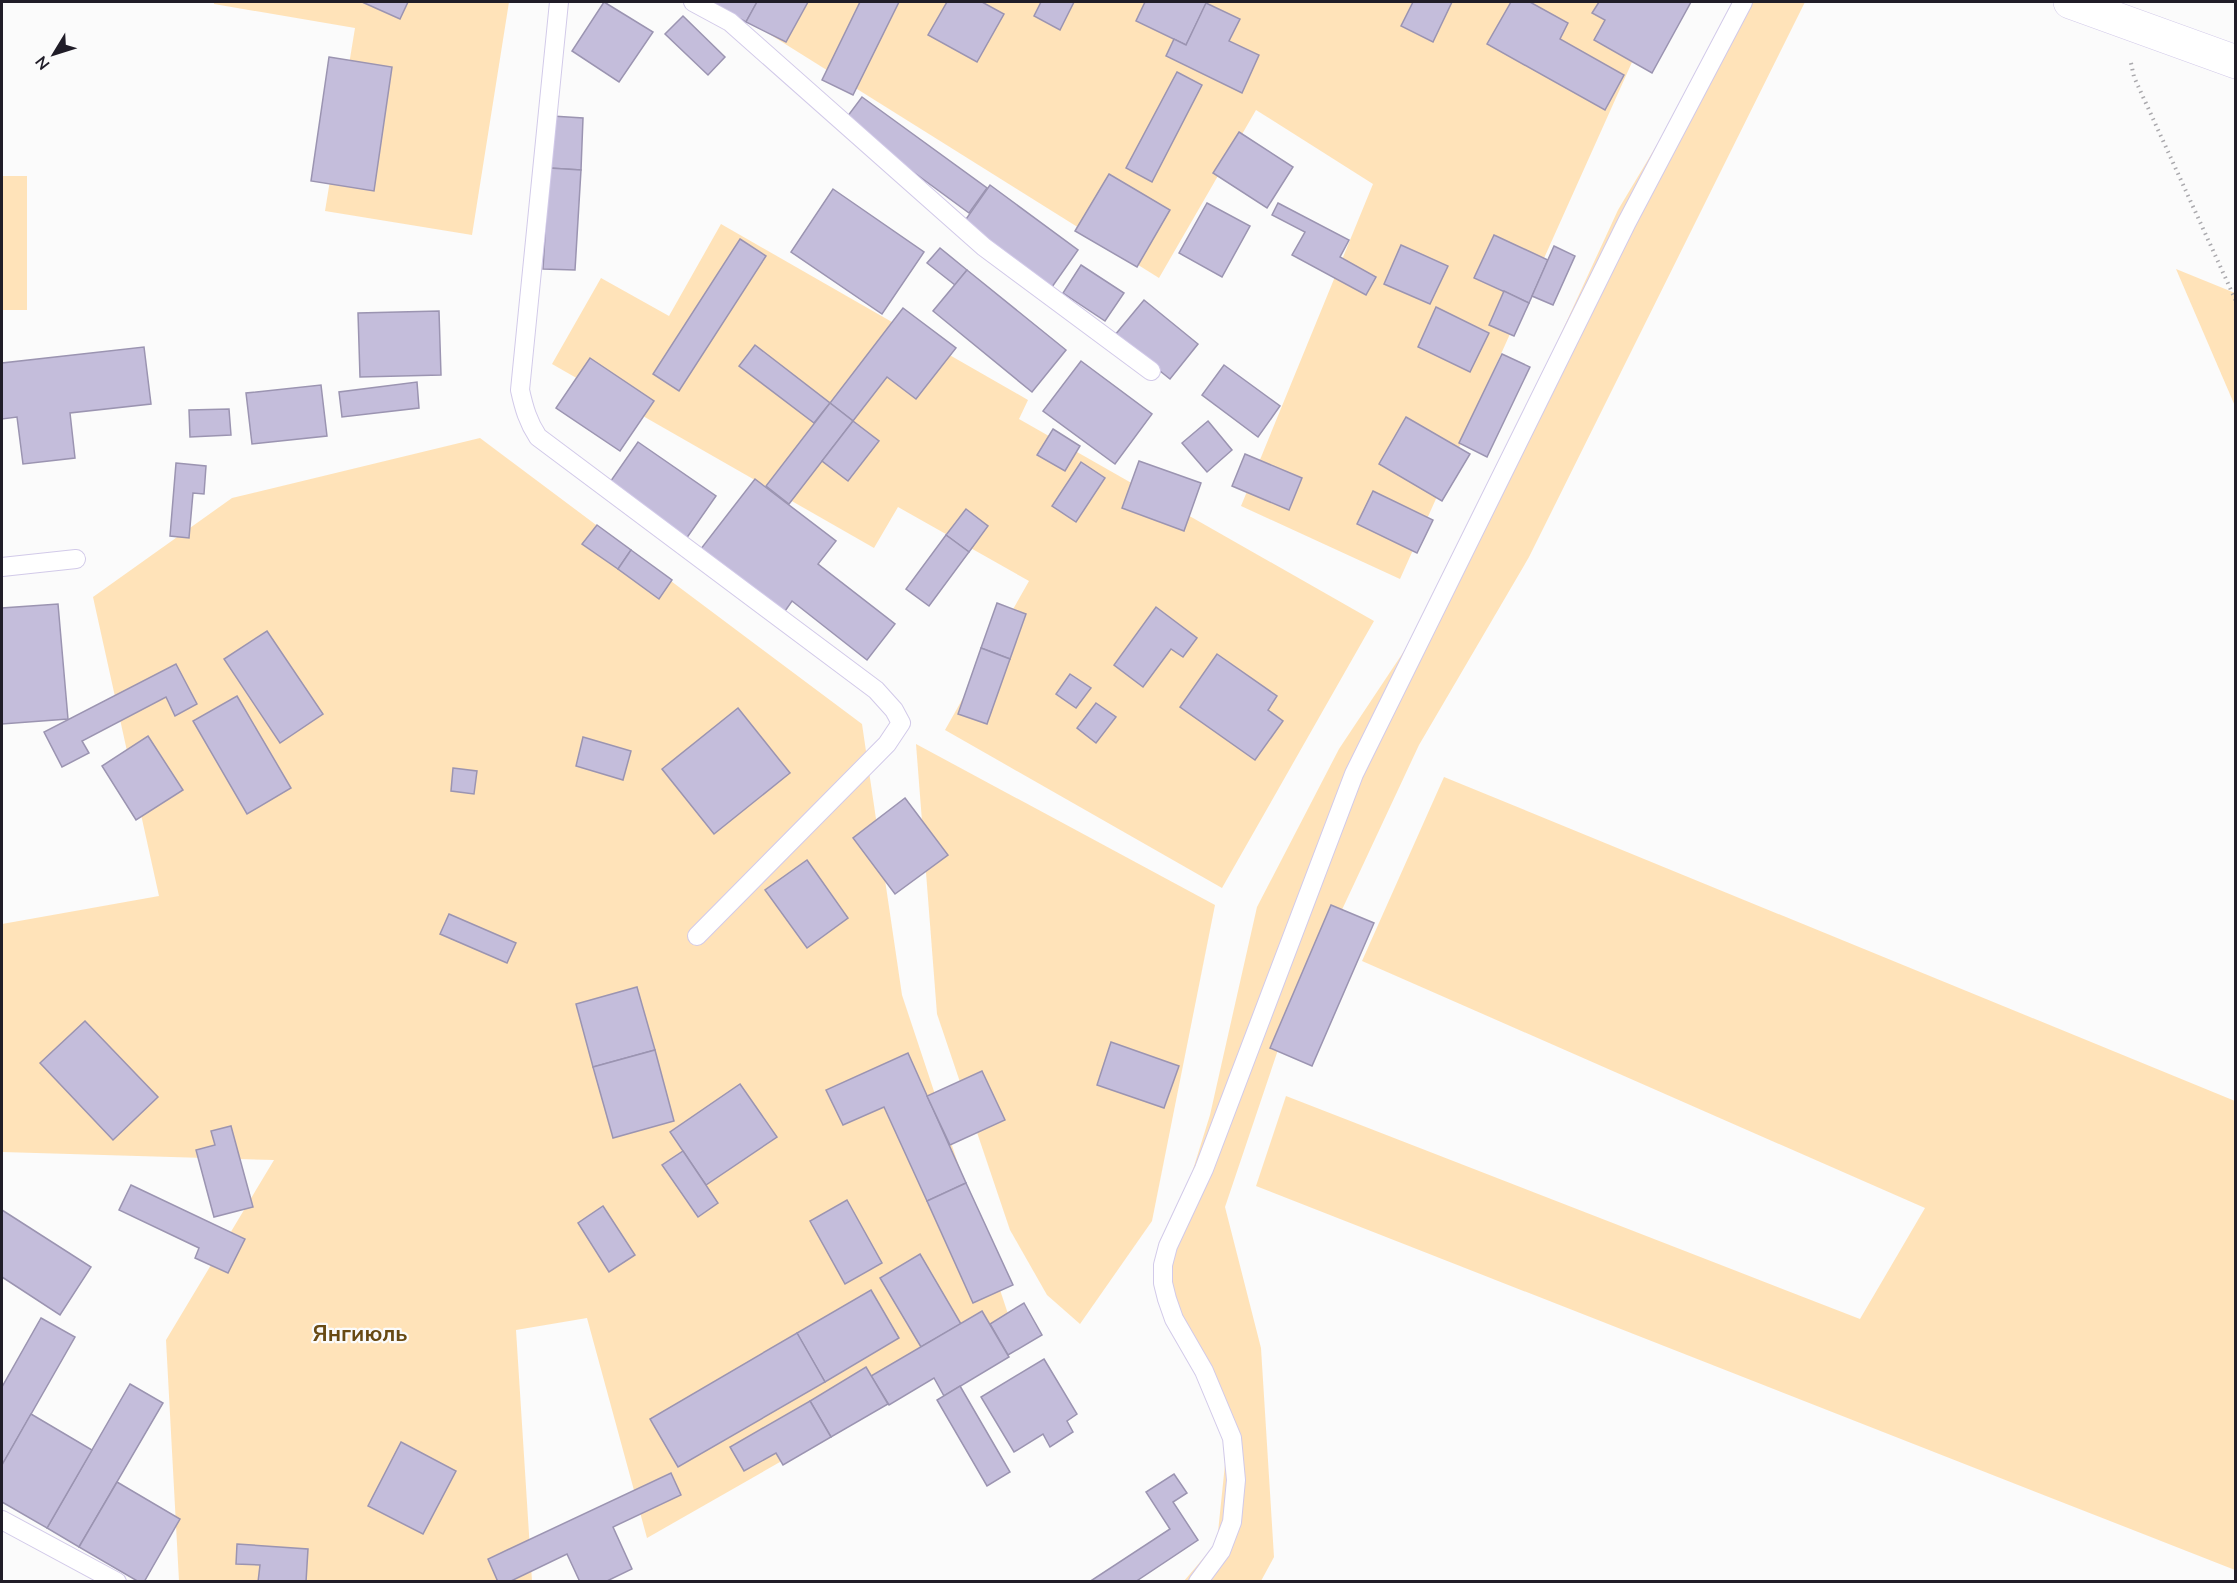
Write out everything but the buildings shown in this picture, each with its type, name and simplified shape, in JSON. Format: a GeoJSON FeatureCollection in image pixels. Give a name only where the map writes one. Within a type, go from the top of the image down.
{"type":"FeatureCollection","features":[{"type":"Feature","properties":{"kind":"street"},"geometry":{"type":"LineString","coordinates":[[2070,2],[2235,62]]}},
{"type":"Feature","properties":{"kind":"lane"},"geometry":{"type":"LineString","coordinates":[[559,2],[520,390],[524,411],[530,425],[538,437],[876,690],[894,710],[901,723],[887,744],[697,936]]}},
{"type":"Feature","properties":{"kind":"lane"},"geometry":{"type":"LineString","coordinates":[[693,2],[730,22],[984,247],[1150,371]]}},
{"type":"Feature","properties":{"kind":"lane"},"geometry":{"type":"LineString","coordinates":[[1198,1581],[1221,1551],[1232,1522],[1236,1480],[1232,1438],[1204,1371],[1174,1319],[1167,1299],[1163,1283],[1163,1265],[1168,1246],[1204,1169],[1354,774],[1627,222],[1743,2]]}},
{"type":"Feature","properties":{"kind":"lane"},"geometry":{"type":"LineString","coordinates":[[2,567],[76,559]]}},
{"type":"Feature","properties":{"kind":"lane"},"geometry":{"type":"LineString","coordinates":[[2,1520],[117,1581]]}},
{"type":"Feature","properties":{"kind":"path"},"geometry":{"type":"LineString","coordinates":[[2121,19],[2134,77],[2235,301]]}},
{"type":"Feature","properties":{"kind":"shaded area"},"geometry":{"type":"Polygon","coordinates":[[[214,2],[509,2],[472,235],[325,211],[355,28],[214,4],[214,2]]]}},
{"type":"Feature","properties":{"kind":"shaded area"},"geometry":{"type":"Polygon","coordinates":[[[718,2],[1659,2],[1400,579],[1241,506],[1373,184],[1256,110],[1159,278],[718,2]]]}},
{"type":"Feature","properties":{"kind":"shaded area"},"geometry":{"type":"Polygon","coordinates":[[[1742,2],[1805,2],[1529,557],[1419,745],[1282,1038],[1225,1207],[1261,1348],[1274,1557],[1261,1581],[1184,1581],[1217,1542],[1228,1435],[1162,1269],[1210,1115],[1257,907],[1339,749],[1438,600],[1618,210],[1742,2]]]}},
{"type":"Feature","properties":{"kind":"shaded area"},"geometry":{"type":"Polygon","coordinates":[[[2,176],[27,176],[27,310],[2,310],[2,176]]]}},
{"type":"Feature","properties":{"kind":"shaded area"},"geometry":{"type":"Polygon","coordinates":[[[721,224],[1028,400],[1019,419],[1374,621],[1222,888],[945,730],[1029,581],[898,507],[874,548],[552,364],[601,278],[669,316],[721,224]]]}},
{"type":"Feature","properties":{"kind":"shaded area"},"geometry":{"type":"Polygon","coordinates":[[[2176,269],[2235,293],[2235,406],[2176,269]]]}},
{"type":"Feature","properties":{"kind":"shaded area"},"geometry":{"type":"Polygon","coordinates":[[[480,438],[862,724],[902,995],[1013,1329],[647,1538],[587,1318],[516,1330],[532,1581],[179,1581],[166,1340],[274,1160],[2,1152],[2,924],[159,896],[93,597],[232,498],[480,438]]]}},
{"type":"Feature","properties":{"kind":"shaded area"},"geometry":{"type":"Polygon","coordinates":[[[916,744],[1215,905],[1152,1221],[1080,1324],[1047,1295],[1010,1230],[937,1014],[916,744]]]}},
{"type":"Feature","properties":{"kind":"shaded area"},"geometry":{"type":"Polygon","coordinates":[[[1444,777],[2235,1101],[2235,1570],[1256,1186],[1286,1096],[1860,1319],[1925,1208],[1362,961],[1444,777]]]}},
{"type":"Feature","properties":{"kind":"district","name":"Янгиюль"},"geometry":{"type":"Point","coordinates":[360,1333]}}]}
